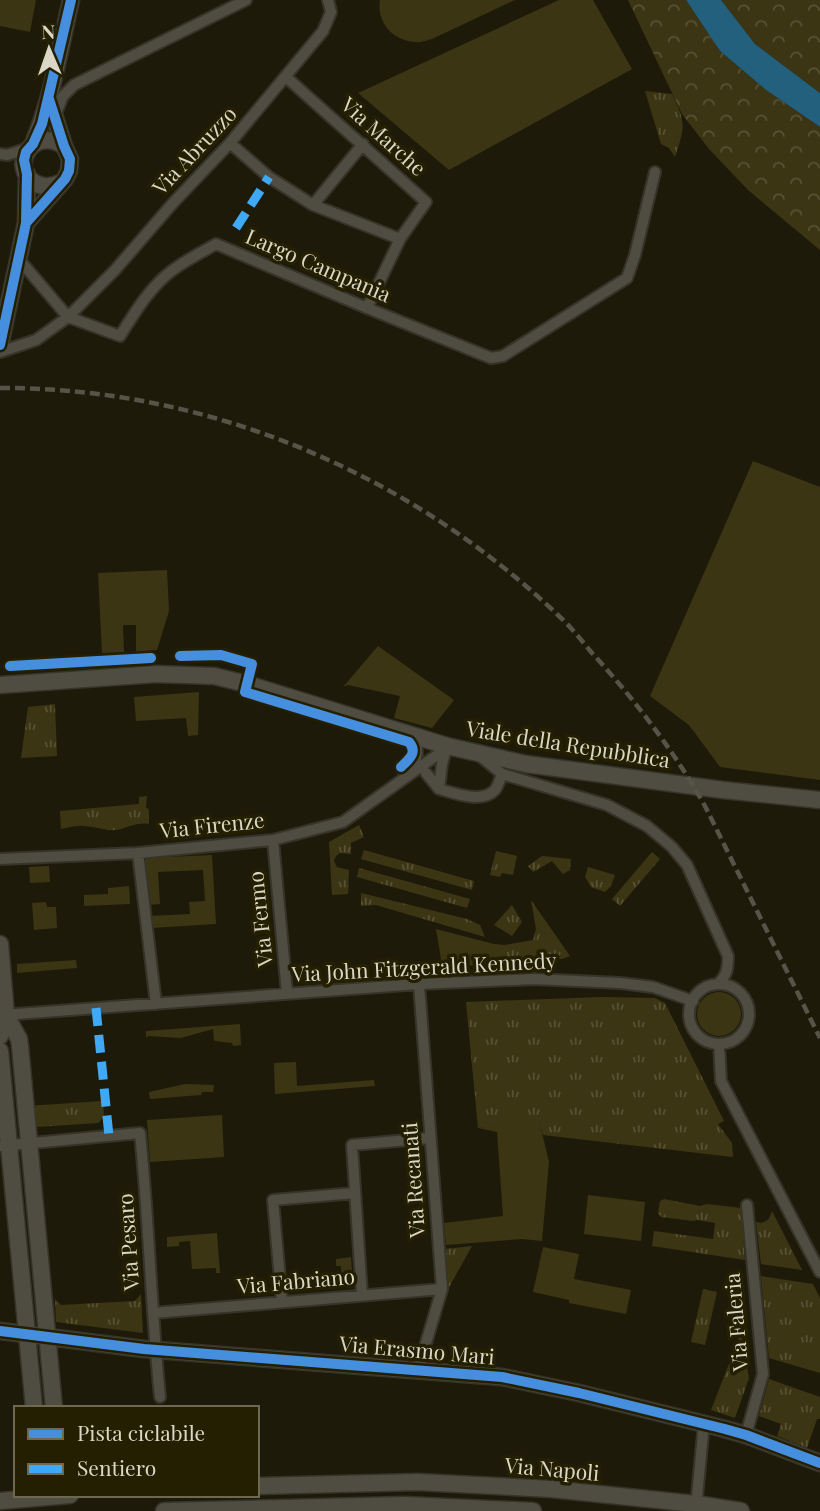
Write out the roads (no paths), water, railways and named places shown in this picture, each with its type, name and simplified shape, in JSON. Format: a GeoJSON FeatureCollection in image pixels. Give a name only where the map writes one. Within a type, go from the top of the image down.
{"type":"FeatureCollection","features":[{"type":"Feature","properties":{"kind":"street"},"geometry":{"type":"LineString","coordinates":[[0,345],[26,223],[24,160],[49,99],[71,0]]}},
{"type":"Feature","properties":{"kind":"street"},"geometry":{"type":"LineString","coordinates":[[55,116],[63,96],[74,85],[246,0]]}},
{"type":"Feature","properties":{"kind":"street","name":"Via Abruzzo"},"geometry":{"type":"LineString","coordinates":[[0,352],[36,340],[68,317],[115,270],[230,143],[323,31],[331,12],[328,0]]}},
{"type":"Feature","properties":{"kind":"street","name":"Via Marche"},"geometry":{"type":"LineString","coordinates":[[286,77],[426,202],[400,239],[366,308]]}},
{"type":"Feature","properties":{"kind":"street"},"geometry":{"type":"LineString","coordinates":[[26,223],[62,182],[71,163],[49,99]]}},
{"type":"Feature","properties":{"kind":"street"},"geometry":{"type":"LineString","coordinates":[[4,154],[46,140],[64,146]]}},
{"type":"Feature","properties":{"kind":"street"},"geometry":{"type":"LineString","coordinates":[[230,143],[268,177],[313,205],[400,239]]}},
{"type":"Feature","properties":{"kind":"street"},"geometry":{"type":"LineString","coordinates":[[313,205],[363,144]]}},
{"type":"Feature","properties":{"kind":"street"},"geometry":{"type":"LineString","coordinates":[[4,154],[25,171],[34,183],[53,186],[62,182]]}},
{"type":"Feature","properties":{"kind":"street","name":"Largo Campania"},"geometry":{"type":"LineString","coordinates":[[68,317],[120,336],[144,299],[162,279],[185,261],[216,244],[491,358],[508,354],[628,278],[655,172]]}},
{"type":"Feature","properties":{"kind":"street"},"geometry":{"type":"LineString","coordinates":[[18,258],[68,317]]}},
{"type":"Feature","properties":{"kind":"street","name":"Viale della Repubblica"},"geometry":{"type":"LineString","coordinates":[[0,685],[156,674],[214,676],[447,746],[539,766],[820,800]]}},
{"type":"Feature","properties":{"kind":"street"},"geometry":{"type":"LineString","coordinates":[[409,774],[418,754],[414,736]]}},
{"type":"Feature","properties":{"kind":"street"},"geometry":{"type":"LineString","coordinates":[[439,789],[447,746]]}},
{"type":"Feature","properties":{"kind":"street","name":"Via Firenze"},"geometry":{"type":"LineString","coordinates":[[0,859],[138,853],[273,840],[343,822],[447,746]]}},
{"type":"Feature","properties":{"kind":"street"},"geometry":{"type":"LineString","coordinates":[[476,753],[502,774],[607,805],[647,826],[672,848],[687,865],[728,956],[728,970],[725,978],[718,984]]}},
{"type":"Feature","properties":{"kind":"street"},"geometry":{"type":"LineString","coordinates":[[426,773],[439,789],[466,797],[484,796],[494,791],[502,774]]}},
{"type":"Feature","properties":{"kind":"street","name":"Via Fermo"},"geometry":{"type":"LineString","coordinates":[[273,840],[287,993]]}},
{"type":"Feature","properties":{"kind":"street"},"geometry":{"type":"LineString","coordinates":[[138,853],[156,1004]]}},
{"type":"Feature","properties":{"kind":"street"},"geometry":{"type":"LineString","coordinates":[[0,944],[3,1015],[0,1036]]}},
{"type":"Feature","properties":{"kind":"street","name":"Via John Fitzgerald Kennedy"},"geometry":{"type":"LineString","coordinates":[[3,1015],[419,984],[534,979],[653,987],[693,1001]]}},
{"type":"Feature","properties":{"kind":"street","name":"Via Recanati"},"geometry":{"type":"LineString","coordinates":[[418,1370],[442,1289],[419,984]]}},
{"type":"Feature","properties":{"kind":"street"},"geometry":{"type":"LineString","coordinates":[[718,984],[735,989],[747,1002],[749,1010],[747,1027],[742,1034],[736,1040],[719,1044],[702,1039],[691,1026],[690,1009],[699,992],[718,984]]}},
{"type":"Feature","properties":{"kind":"street"},"geometry":{"type":"LineString","coordinates":[[3,1015],[19,1039],[54,1406]]}},
{"type":"Feature","properties":{"kind":"street"},"geometry":{"type":"LineString","coordinates":[[719,1044],[721,1081],[820,1272]]}},
{"type":"Feature","properties":{"kind":"street"},"geometry":{"type":"LineString","coordinates":[[0,1051],[4,1145],[27,1334],[33,1406]]}},
{"type":"Feature","properties":{"kind":"street","name":"Via Pesaro"},"geometry":{"type":"LineString","coordinates":[[29,1143],[140,1133],[160,1397]]}},
{"type":"Feature","properties":{"kind":"street"},"geometry":{"type":"LineString","coordinates":[[362,1295],[352,1145],[430,1138]]}},
{"type":"Feature","properties":{"kind":"street"},"geometry":{"type":"LineString","coordinates":[[4,1145],[29,1143]]}},
{"type":"Feature","properties":{"kind":"street"},"geometry":{"type":"LineString","coordinates":[[282,1302],[273,1200],[355,1193]]}},
{"type":"Feature","properties":{"kind":"street","name":"Via Faleria"},"geometry":{"type":"LineString","coordinates":[[746,1434],[764,1374],[747,1205]]}},
{"type":"Feature","properties":{"kind":"street","name":"Via Fabriano"},"geometry":{"type":"LineString","coordinates":[[153,1313],[442,1289]]}},
{"type":"Feature","properties":{"kind":"street","name":"Via Erasmo Mari"},"geometry":{"type":"LineString","coordinates":[[0,1331],[155,1349],[502,1377],[746,1434],[820,1463]]}},
{"type":"Feature","properties":{"kind":"street"},"geometry":{"type":"LineString","coordinates":[[696,1508],[704,1423]]}},
{"type":"Feature","properties":{"kind":"street"},"geometry":{"type":"LineString","coordinates":[[404,1482],[405,1508]]}},
{"type":"Feature","properties":{"kind":"street","name":"Via Napoli"},"geometry":{"type":"LineString","coordinates":[[259,1486],[404,1482],[551,1489],[696,1508],[741,1511]]}},
{"type":"Feature","properties":{"kind":"street"},"geometry":{"type":"LineString","coordinates":[[0,1502],[44,1501]]}},
{"type":"Feature","properties":{"kind":"street","name":"Via Napoli"},"geometry":{"type":"LineString","coordinates":[[164,1511],[405,1508],[533,1511]]}},
{"type":"Feature","properties":{"kind":"water"},"geometry":{"type":"Polygon","coordinates":[[[686,0],[721,0],[755,44],[820,93],[820,127],[766,90],[720,51],[686,0]]]}},
{"type":"Feature","properties":{"kind":"railway"},"geometry":{"type":"LineString","coordinates":[[0,388],[78,392],[154,403],[229,422],[302,448],[372,481],[439,521],[502,566],[573,630],[667,746],[705,806],[820,1038]]}}]}
